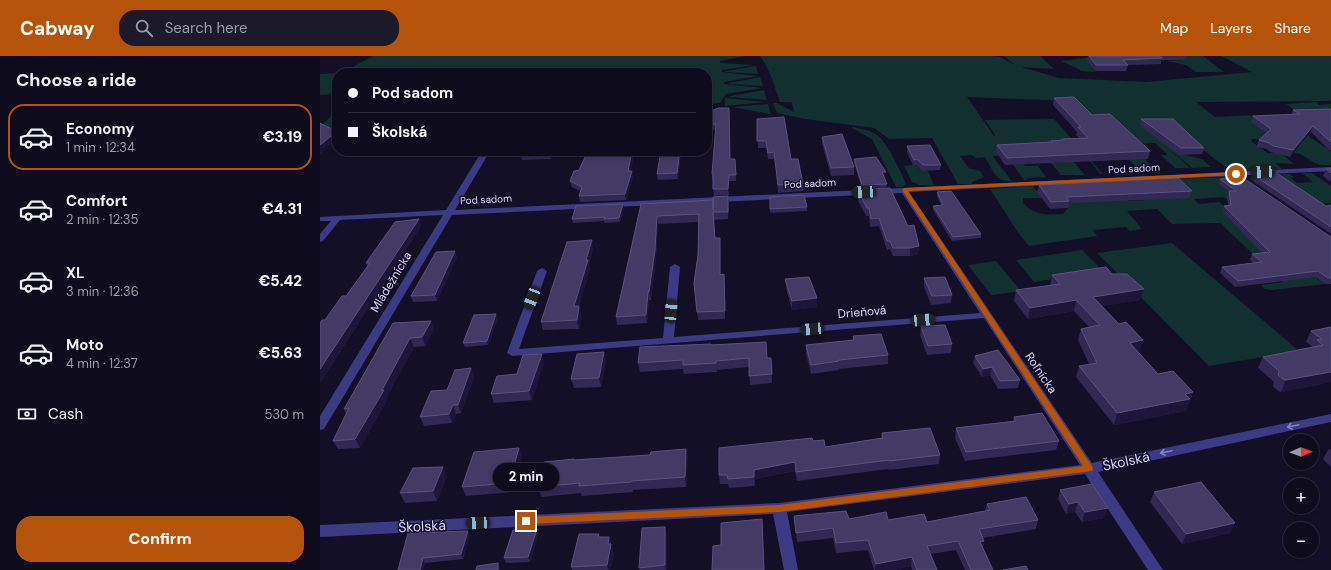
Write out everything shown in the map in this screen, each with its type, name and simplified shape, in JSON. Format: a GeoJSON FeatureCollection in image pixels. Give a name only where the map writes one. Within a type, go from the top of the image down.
{"type":"FeatureCollection","features":[{"type":"Feature","properties":{"kind":"street","name":"Mládežnícka"},"geometry":{"type":"LineString","coordinates":[[320,426],[483,156]]}},
{"type":"Feature","properties":{"kind":"street","name":"Pod sadom"},"geometry":{"type":"LineString","coordinates":[[320,219],[1331,169]]}},
{"type":"Feature","properties":{"kind":"street"},"geometry":{"type":"LineString","coordinates":[[1236,174],[1248,182]]}},
{"type":"Feature","properties":{"kind":"street","name":"Roľnícka"},"geometry":{"type":"LineString","coordinates":[[904,190],[1156,570]]}},
{"type":"Feature","properties":{"kind":"street"},"geometry":{"type":"LineString","coordinates":[[320,239],[338,218]]}},
{"type":"Feature","properties":{"kind":"street"},"geometry":{"type":"LineString","coordinates":[[668,341],[675,267]]}},
{"type":"Feature","properties":{"kind":"street","name":"Drieňová"},"geometry":{"type":"LineString","coordinates":[[542,271],[512,353],[987,315]]}},
{"type":"Feature","properties":{"kind":"street","name":"Školská"},"geometry":{"type":"LineString","coordinates":[[320,531],[779,508],[1089,469],[1331,418]]}},
{"type":"Feature","properties":{"kind":"street"},"geometry":{"type":"LineString","coordinates":[[779,508],[790,570]]}},
{"type":"Feature","properties":{"kind":"green space"},"geometry":{"type":"Polygon","coordinates":[[[373,56],[746,56],[720,61],[720,63],[755,65],[722,70],[722,72],[758,76],[724,82],[724,84],[762,88],[726,94],[720,103],[712,104],[712,68],[350,68],[373,56]]]}},
{"type":"Feature","properties":{"kind":"green space"},"geometry":{"type":"Polygon","coordinates":[[[760,56],[992,56],[1000,57],[1015,65],[1004,56],[1040,56],[1054,69],[1021,67],[1059,78],[1147,82],[1252,72],[1221,56],[1331,56],[1331,100],[1196,102],[1215,117],[1284,114],[1302,127],[1311,138],[1331,151],[1331,165],[1315,163],[1301,154],[1294,153],[1268,141],[1251,139],[1252,142],[1268,153],[1281,153],[1294,164],[1275,163],[1282,169],[1240,171],[1232,166],[1224,166],[1198,146],[1182,154],[1202,159],[1211,167],[1192,168],[1168,148],[1190,168],[1175,168],[1161,155],[1168,155],[1155,143],[1134,144],[1153,169],[1139,170],[1071,101],[967,97],[994,136],[995,135],[985,120],[1054,119],[1103,174],[1100,174],[1090,161],[1072,160],[1085,175],[1061,175],[1046,157],[1014,150],[1025,166],[1038,166],[1046,177],[1026,178],[1028,180],[1024,180],[1006,155],[993,156],[1011,181],[1001,180],[995,174],[985,157],[976,158],[971,155],[960,156],[969,168],[980,171],[984,177],[972,182],[972,184],[958,184],[932,138],[889,139],[874,128],[805,119],[777,113],[773,103],[777,103],[794,112],[792,102],[780,102],[769,72],[760,56]]]}},
{"type":"Feature","properties":{"kind":"green space"},"geometry":{"type":"Polygon","coordinates":[[[1140,56],[1158,56],[1165,61],[1140,56]]]}},
{"type":"Feature","properties":{"kind":"green space"},"geometry":{"type":"Polygon","coordinates":[[[1184,56],[1203,56],[1224,72],[1196,72],[1186,65],[1165,61],[1184,60],[1182,58],[1186,58],[1184,56]]]}},
{"type":"Feature","properties":{"kind":"green space"},"geometry":{"type":"Polygon","coordinates":[[[1092,57],[1090,64],[1095,72],[1081,71],[1061,61],[1092,57]]]}},
{"type":"Feature","properties":{"kind":"green space"},"geometry":{"type":"Polygon","coordinates":[[[756,66],[758,74],[725,72],[726,71],[756,66]]]}},
{"type":"Feature","properties":{"kind":"green space"},"geometry":{"type":"Polygon","coordinates":[[[332,73],[332,94],[320,95],[320,74],[332,73]]]}},
{"type":"Feature","properties":{"kind":"green space"},"geometry":{"type":"Polygon","coordinates":[[[760,77],[763,86],[729,84],[729,83],[760,77]]]}},
{"type":"Feature","properties":{"kind":"green space"},"geometry":{"type":"Polygon","coordinates":[[[764,90],[767,100],[730,97],[730,96],[764,90]]]}},
{"type":"Feature","properties":{"kind":"green space"},"geometry":{"type":"Polygon","coordinates":[[[725,98],[766,102],[725,106],[725,98]]]}},
{"type":"Feature","properties":{"kind":"green space"},"geometry":{"type":"Polygon","coordinates":[[[1316,102],[1319,105],[1331,104],[1331,133],[1286,104],[1316,102]]]}},
{"type":"Feature","properties":{"kind":"green space"},"geometry":{"type":"Polygon","coordinates":[[[768,104],[771,114],[732,107],[768,104]]]}},
{"type":"Feature","properties":{"kind":"green space"},"geometry":{"type":"Polygon","coordinates":[[[332,115],[332,128],[322,125],[332,115]]]}},
{"type":"Feature","properties":{"kind":"green space"},"geometry":{"type":"Polygon","coordinates":[[[852,128],[872,132],[881,139],[901,172],[906,184],[902,187],[896,187],[872,139],[852,128]]]}},
{"type":"Feature","properties":{"kind":"green space"},"geometry":{"type":"Polygon","coordinates":[[[918,164],[920,166],[918,168],[928,171],[934,185],[920,185],[912,182],[904,166],[918,164]]]}},
{"type":"Feature","properties":{"kind":"green space"},"geometry":{"type":"Polygon","coordinates":[[[1302,173],[1312,173],[1331,186],[1331,203],[1311,205],[1289,188],[1300,187],[1288,184],[1265,189],[1250,179],[1252,176],[1290,174],[1294,177],[1291,178],[1297,183],[1313,182],[1302,173]]]}},
{"type":"Feature","properties":{"kind":"green space"},"geometry":{"type":"Polygon","coordinates":[[[1229,177],[1238,179],[1218,184],[1234,196],[1229,201],[1224,197],[1194,199],[1199,204],[1219,202],[1234,213],[1321,262],[1317,279],[1325,284],[1272,290],[1265,289],[1261,285],[1283,282],[1220,223],[1172,224],[1157,209],[1127,211],[1142,229],[1130,231],[1126,227],[1093,230],[1097,236],[1029,246],[1019,234],[990,189],[1033,186],[1042,198],[1023,198],[1023,203],[1032,210],[1042,214],[1063,214],[1068,208],[1050,185],[1117,193],[1129,201],[1146,200],[1174,179],[1229,177]]]}},
{"type":"Feature","properties":{"kind":"green space"},"geometry":{"type":"Polygon","coordinates":[[[1172,243],[1299,351],[1209,366],[1097,253],[1172,243]]]}},
{"type":"Feature","properties":{"kind":"green space"},"geometry":{"type":"Polygon","coordinates":[[[1082,250],[1103,271],[1034,282],[1016,260],[1082,250]]]}},
{"type":"Feature","properties":{"kind":"green space"},"geometry":{"type":"Polygon","coordinates":[[[996,261],[1021,291],[991,295],[968,265],[996,261]]]}},
{"type":"Feature","properties":{"kind":"building"},"geometry":{"type":"Polygon","coordinates":[[[1089,56],[1159,56],[1162,58],[1123,60],[1128,65],[1096,65],[1089,56]]]}},
{"type":"Feature","properties":{"kind":"building"},"geometry":{"type":"Polygon","coordinates":[[[1074,97],[1092,115],[1110,114],[1150,151],[1007,158],[997,145],[1052,142],[1051,141],[1062,139],[1088,138],[1078,127],[1081,127],[1054,98],[1074,97]]]}},
{"type":"Feature","properties":{"kind":"building"},"geometry":{"type":"Polygon","coordinates":[[[718,108],[729,108],[730,159],[735,159],[736,175],[729,175],[728,189],[713,189],[712,174],[716,124],[712,124],[712,111],[718,108]]]}},
{"type":"Feature","properties":{"kind":"building"},"geometry":{"type":"Polygon","coordinates":[[[1331,109],[1331,142],[1313,126],[1293,150],[1273,146],[1259,140],[1271,129],[1253,116],[1300,114],[1293,110],[1331,109]]]}},
{"type":"Feature","properties":{"kind":"building"},"geometry":{"type":"Polygon","coordinates":[[[784,117],[791,159],[798,159],[803,184],[778,185],[774,152],[768,153],[766,141],[757,141],[757,119],[784,117]]]}},
{"type":"Feature","properties":{"kind":"building"},"geometry":{"type":"Polygon","coordinates":[[[1141,119],[1173,119],[1204,148],[1181,148],[1141,119]]]}},
{"type":"Feature","properties":{"kind":"building"},"geometry":{"type":"Polygon","coordinates":[[[320,123],[332,129],[332,135],[320,145],[320,123]]]}},
{"type":"Feature","properties":{"kind":"building"},"geometry":{"type":"Polygon","coordinates":[[[842,134],[854,167],[831,168],[822,137],[842,134]]]}},
{"type":"Feature","properties":{"kind":"building"},"geometry":{"type":"Polygon","coordinates":[[[930,145],[941,165],[923,165],[917,159],[914,160],[907,146],[930,145]]]}},
{"type":"Feature","properties":{"kind":"building"},"geometry":{"type":"Polygon","coordinates":[[[586,156],[631,156],[628,171],[632,171],[625,194],[579,196],[582,187],[570,181],[574,171],[579,170],[586,156]]]}},
{"type":"Feature","properties":{"kind":"building"},"geometry":{"type":"Polygon","coordinates":[[[660,156],[679,156],[677,173],[657,174],[660,156]]]}},
{"type":"Feature","properties":{"kind":"building"},"geometry":{"type":"Polygon","coordinates":[[[876,157],[886,172],[882,172],[887,184],[862,185],[854,159],[876,157]]]}},
{"type":"Feature","properties":{"kind":"building"},"geometry":{"type":"Polygon","coordinates":[[[1278,174],[1326,206],[1331,205],[1331,227],[1255,176],[1278,174]]]}},
{"type":"Feature","properties":{"kind":"building"},"geometry":{"type":"Polygon","coordinates":[[[1242,177],[1331,237],[1331,278],[1328,278],[1318,271],[1238,281],[1222,267],[1262,262],[1252,254],[1270,252],[1224,206],[1231,205],[1229,191],[1236,191],[1220,179],[1242,177]]]}},
{"type":"Feature","properties":{"kind":"building"},"geometry":{"type":"Polygon","coordinates":[[[1178,178],[1192,191],[1066,197],[1069,201],[1051,202],[1039,185],[1178,178]]]}},
{"type":"Feature","properties":{"kind":"building"},"geometry":{"type":"Polygon","coordinates":[[[890,188],[908,226],[914,225],[919,246],[910,248],[893,248],[890,241],[887,241],[879,218],[871,219],[869,208],[867,208],[859,193],[866,193],[864,189],[890,188]]]}},
{"type":"Feature","properties":{"kind":"building"},"geometry":{"type":"Polygon","coordinates":[[[951,191],[981,234],[953,237],[933,206],[943,205],[937,192],[951,191]]]}},
{"type":"Feature","properties":{"kind":"building"},"geometry":{"type":"Polygon","coordinates":[[[804,195],[807,207],[770,209],[770,197],[804,195]]]}},
{"type":"Feature","properties":{"kind":"building"},"geometry":{"type":"Polygon","coordinates":[[[728,196],[728,212],[713,212],[715,238],[720,238],[720,275],[724,274],[725,311],[697,312],[694,283],[698,255],[699,214],[657,216],[655,250],[646,315],[616,317],[641,204],[713,200],[713,197],[728,196]]]}},
{"type":"Feature","properties":{"kind":"building"},"geometry":{"type":"Polygon","coordinates":[[[623,204],[619,218],[604,219],[605,217],[572,219],[576,206],[623,204]]]}},
{"type":"Feature","properties":{"kind":"building"},"geometry":{"type":"Polygon","coordinates":[[[419,219],[320,369],[320,323],[322,320],[325,320],[342,296],[346,296],[370,263],[366,263],[395,222],[419,219]]]}},
{"type":"Feature","properties":{"kind":"building"},"geometry":{"type":"Polygon","coordinates":[[[592,240],[586,260],[588,260],[574,306],[579,306],[577,320],[541,322],[567,242],[592,240]]]}},
{"type":"Feature","properties":{"kind":"building"},"geometry":{"type":"Polygon","coordinates":[[[455,251],[435,295],[411,296],[436,252],[455,251]]]}},
{"type":"Feature","properties":{"kind":"building"},"geometry":{"type":"Polygon","coordinates":[[[1106,267],[1112,274],[1127,274],[1144,289],[1093,297],[1119,324],[1126,322],[1143,340],[1130,343],[1158,374],[1173,371],[1193,392],[1185,394],[1190,399],[1117,413],[1079,366],[1097,363],[1081,329],[1100,325],[1076,300],[1030,308],[1016,290],[1060,284],[1052,275],[1106,267]]]}},
{"type":"Feature","properties":{"kind":"building"},"geometry":{"type":"Polygon","coordinates":[[[809,277],[817,298],[792,301],[785,279],[809,277]]]}},
{"type":"Feature","properties":{"kind":"building"},"geometry":{"type":"Polygon","coordinates":[[[945,277],[952,295],[932,296],[924,278],[945,277]]]}},
{"type":"Feature","properties":{"kind":"building"},"geometry":{"type":"Polygon","coordinates":[[[496,314],[487,341],[463,343],[474,315],[496,314]]]}},
{"type":"Feature","properties":{"kind":"building"},"geometry":{"type":"Polygon","coordinates":[[[431,321],[422,337],[410,338],[382,390],[384,390],[355,439],[333,441],[349,408],[344,409],[393,323],[431,321]]]}},
{"type":"Feature","properties":{"kind":"building"},"geometry":{"type":"Polygon","coordinates":[[[945,325],[952,344],[928,346],[921,326],[945,325]]]}},
{"type":"Feature","properties":{"kind":"building"},"geometry":{"type":"Polygon","coordinates":[[[1331,327],[1331,372],[1286,380],[1278,375],[1279,371],[1263,357],[1323,345],[1317,340],[1322,339],[1311,331],[1331,327]]]}},
{"type":"Feature","properties":{"kind":"building"},"geometry":{"type":"Polygon","coordinates":[[[881,334],[888,355],[839,360],[811,365],[806,345],[854,340],[853,336],[881,334]]]}},
{"type":"Feature","properties":{"kind":"building"},"geometry":{"type":"Polygon","coordinates":[[[766,342],[767,358],[771,358],[772,374],[749,376],[749,358],[716,361],[716,363],[683,365],[683,360],[638,363],[640,347],[766,342]]]}},
{"type":"Feature","properties":{"kind":"building"},"geometry":{"type":"Polygon","coordinates":[[[998,350],[1020,380],[1000,381],[992,367],[983,369],[975,356],[998,350]]]}},
{"type":"Feature","properties":{"kind":"building"},"geometry":{"type":"Polygon","coordinates":[[[604,352],[599,378],[571,379],[577,354],[604,352]]]}},
{"type":"Feature","properties":{"kind":"building"},"geometry":{"type":"Polygon","coordinates":[[[542,354],[529,391],[491,394],[497,376],[517,374],[523,355],[542,354]]]}},
{"type":"Feature","properties":{"kind":"building"},"geometry":{"type":"Polygon","coordinates":[[[471,368],[458,405],[453,405],[449,414],[420,417],[431,391],[447,390],[455,370],[471,368]]]}},
{"type":"Feature","properties":{"kind":"building"},"geometry":{"type":"Polygon","coordinates":[[[1042,413],[1059,441],[966,452],[956,428],[1016,421],[1014,417],[1042,413]]]}},
{"type":"Feature","properties":{"kind":"building"},"geometry":{"type":"Polygon","coordinates":[[[930,428],[940,455],[796,472],[795,462],[754,470],[754,477],[728,479],[727,475],[719,475],[719,448],[812,438],[813,441],[824,440],[825,447],[883,438],[882,433],[930,428]]]}},
{"type":"Feature","properties":{"kind":"building"},"geometry":{"type":"Polygon","coordinates":[[[519,448],[509,483],[462,487],[474,452],[519,448]]]}},
{"type":"Feature","properties":{"kind":"building"},"geometry":{"type":"Polygon","coordinates":[[[686,449],[685,477],[579,486],[580,483],[538,487],[544,462],[650,455],[651,452],[686,449]]]}},
{"type":"Feature","properties":{"kind":"building"},"geometry":{"type":"Polygon","coordinates":[[[443,467],[433,491],[400,493],[413,468],[443,467]]]}},
{"type":"Feature","properties":{"kind":"building"},"geometry":{"type":"Polygon","coordinates":[[[1201,482],[1235,523],[1186,534],[1154,492],[1201,482]]]}},
{"type":"Feature","properties":{"kind":"building"},"geometry":{"type":"Polygon","coordinates":[[[1092,484],[1108,508],[1085,512],[1078,502],[1069,504],[1060,490],[1092,484]]]}},
{"type":"Feature","properties":{"kind":"building"},"geometry":{"type":"Polygon","coordinates":[[[1026,497],[1038,520],[979,529],[984,541],[980,542],[993,570],[971,570],[958,541],[927,546],[937,570],[917,570],[912,557],[876,564],[868,540],[836,543],[833,528],[796,533],[794,516],[846,511],[849,519],[886,512],[888,520],[924,514],[927,522],[990,510],[987,504],[1026,497]]]}},
{"type":"Feature","properties":{"kind":"building"},"geometry":{"type":"Polygon","coordinates":[[[762,519],[764,570],[712,570],[713,546],[721,545],[721,523],[762,519]]]}},
{"type":"Feature","properties":{"kind":"building"},"geometry":{"type":"Polygon","coordinates":[[[665,527],[665,565],[639,568],[642,528],[665,527]]]}},
{"type":"Feature","properties":{"kind":"building"},"geometry":{"type":"Polygon","coordinates":[[[537,529],[528,557],[504,558],[513,530],[537,529]]]}},
{"type":"Feature","properties":{"kind":"building"},"geometry":{"type":"Polygon","coordinates":[[[468,531],[461,554],[423,558],[420,570],[398,570],[408,533],[468,531]]]}},
{"type":"Feature","properties":{"kind":"building"},"geometry":{"type":"Polygon","coordinates":[[[579,534],[599,534],[598,537],[609,537],[608,544],[611,544],[607,565],[571,567],[579,534]]]}},
{"type":"Feature","properties":{"kind":"building"},"geometry":{"type":"Polygon","coordinates":[[[498,563],[498,570],[476,570],[477,566],[498,563]]]}},
{"type":"Feature","properties":{"kind":"building"},"geometry":{"type":"Polygon","coordinates":[[[1026,566],[1028,570],[1003,570],[1026,566]]]}},
{"type":"Feature","properties":{"kind":"route"},"geometry":{"type":"LineString","coordinates":[[526,521],[779,508],[1089,469],[904,190],[1236,174]]}}]}
